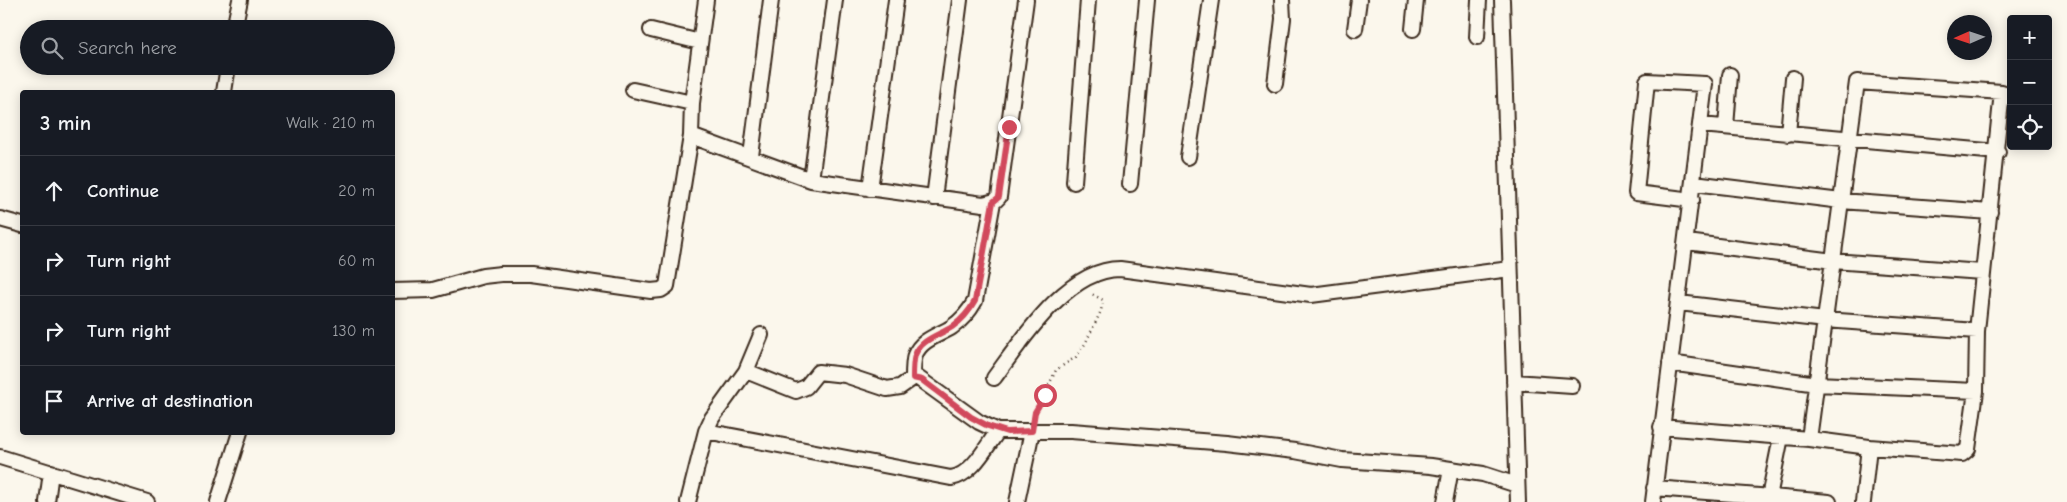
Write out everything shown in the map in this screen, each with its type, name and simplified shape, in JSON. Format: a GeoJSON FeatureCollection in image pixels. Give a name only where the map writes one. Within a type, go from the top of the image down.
{"type":"FeatureCollection","features":[{"type":"Feature","properties":{"kind":"street"},"geometry":{"type":"LineString","coordinates":[[236,20],[240,0]]}},
{"type":"Feature","properties":{"kind":"street"},"geometry":{"type":"LineString","coordinates":[[395,291],[433,290],[483,276],[501,274],[531,274],[650,291],[661,290],[667,286],[691,136],[692,103],[706,0]]}},
{"type":"Feature","properties":{"kind":"street"},"geometry":{"type":"LineString","coordinates":[[751,156],[771,0]]}},
{"type":"Feature","properties":{"kind":"street"},"geometry":{"type":"LineString","coordinates":[[810,180],[835,0]]}},
{"type":"Feature","properties":{"kind":"street"},"geometry":{"type":"LineString","coordinates":[[870,189],[896,0]]}},
{"type":"Feature","properties":{"kind":"street"},"geometry":{"type":"LineString","coordinates":[[934,198],[960,0]]}},
{"type":"Feature","properties":{"kind":"street"},"geometry":{"type":"LineString","coordinates":[[691,136],[751,156],[810,180],[983,204],[993,202],[999,197],[1026,0]]}},
{"type":"Feature","properties":{"kind":"street"},"geometry":{"type":"LineString","coordinates":[[1074,182],[1088,0]]}},
{"type":"Feature","properties":{"kind":"street"},"geometry":{"type":"LineString","coordinates":[[1130,184],[1147,0]]}},
{"type":"Feature","properties":{"kind":"street"},"geometry":{"type":"LineString","coordinates":[[1188,157],[1210,0]]}},
{"type":"Feature","properties":{"kind":"street"},"geometry":{"type":"LineString","coordinates":[[1275,84],[1283,19],[1282,0]]}},
{"type":"Feature","properties":{"kind":"street"},"geometry":{"type":"LineString","coordinates":[[1355,29],[1359,0]]}},
{"type":"Feature","properties":{"kind":"street"},"geometry":{"type":"LineString","coordinates":[[1413,29],[1416,0]]}},
{"type":"Feature","properties":{"kind":"street"},"geometry":{"type":"LineString","coordinates":[[1477,37],[1479,0]]}},
{"type":"Feature","properties":{"kind":"street"},"geometry":{"type":"LineString","coordinates":[[1502,0],[1518,502]]}},
{"type":"Feature","properties":{"kind":"street"},"geometry":{"type":"LineString","coordinates":[[651,30],[700,42]]}},
{"type":"Feature","properties":{"kind":"street"},"geometry":{"type":"LineString","coordinates":[[1726,127],[1730,74]]}},
{"type":"Feature","properties":{"kind":"street"},"geometry":{"type":"LineString","coordinates":[[224,90],[227,75]]}},
{"type":"Feature","properties":{"kind":"street"},"geometry":{"type":"LineString","coordinates":[[1788,134],[1793,78]]}},
{"type":"Feature","properties":{"kind":"street"},"geometry":{"type":"LineString","coordinates":[[1692,200],[1636,193],[1647,81],[1706,84],[1687,242],[1679,304],[1661,427],[1654,495],[1829,502]]}},
{"type":"Feature","properties":{"kind":"street"},"geometry":{"type":"LineString","coordinates":[[1661,427],[1809,439],[1869,447],[1962,454],[1966,452],[1976,391],[1976,331],[1998,152],[2002,92],[1857,82],[1809,439]]}},
{"type":"Feature","properties":{"kind":"street"},"geometry":{"type":"LineString","coordinates":[[633,90],[692,103]]}},
{"type":"Feature","properties":{"kind":"street"},"geometry":{"type":"LineString","coordinates":[[1701,125],[1849,140],[1998,152]]}},
{"type":"Feature","properties":{"kind":"street"},"geometry":{"type":"LineString","coordinates":[[1694,183],[1841,201],[1990,212]]}},
{"type":"Feature","properties":{"kind":"street"},"geometry":{"type":"LineString","coordinates":[[913,378],[914,361],[918,350],[929,339],[952,327],[970,309],[977,295],[993,202]]}},
{"type":"Feature","properties":{"kind":"street"},"geometry":{"type":"LineString","coordinates":[[0,218],[20,224]]}},
{"type":"Feature","properties":{"kind":"street"},"geometry":{"type":"LineString","coordinates":[[1687,242],[1833,261],[1982,272]]}},
{"type":"Feature","properties":{"kind":"street"},"geometry":{"type":"LineString","coordinates":[[994,378],[1041,315],[1074,287],[1101,270],[1120,269],[1310,295],[1510,269]]}},
{"type":"Feature","properties":{"kind":"street"},"geometry":{"type":"LineString","coordinates":[[1679,304],[1825,320],[1976,331]]}},
{"type":"Feature","properties":{"kind":"street"},"geometry":{"type":"LineString","coordinates":[[688,502],[706,431],[712,418],[746,371],[762,335]]}},
{"type":"Feature","properties":{"kind":"street"},"geometry":{"type":"LineString","coordinates":[[1670,363],[1817,384],[1976,391]]}},
{"type":"Feature","properties":{"kind":"street"},"geometry":{"type":"LineString","coordinates":[[746,371],[796,391],[806,388],[818,372],[845,375],[887,389],[900,387],[913,378],[922,380],[979,422],[998,430],[1071,431],[1216,442],[1295,451],[1342,460],[1451,469],[1483,474],[1517,485]]}},
{"type":"Feature","properties":{"kind":"street"},"geometry":{"type":"LineString","coordinates":[[1514,382],[1572,386]]}},
{"type":"Feature","properties":{"kind":"street"},"geometry":{"type":"LineString","coordinates":[[706,431],[951,478],[958,477],[968,470],[998,430]]}},
{"type":"Feature","properties":{"kind":"street"},"geometry":{"type":"LineString","coordinates":[[1018,502],[1032,431]]}},
{"type":"Feature","properties":{"kind":"street"},"geometry":{"type":"LineString","coordinates":[[218,502],[239,435]]}},
{"type":"Feature","properties":{"kind":"street"},"geometry":{"type":"LineString","coordinates":[[1762,498],[1781,437]]}},
{"type":"Feature","properties":{"kind":"street"},"geometry":{"type":"LineString","coordinates":[[1863,502],[1869,447]]}},
{"type":"Feature","properties":{"kind":"street"},"geometry":{"type":"LineString","coordinates":[[0,457],[51,472],[103,495],[147,502]]}},
{"type":"Feature","properties":{"kind":"street"},"geometry":{"type":"LineString","coordinates":[[1445,502],[1451,469]]}},
{"type":"Feature","properties":{"kind":"street"},"geometry":{"type":"LineString","coordinates":[[47,502],[51,472]]}},
{"type":"Feature","properties":{"kind":"path"},"geometry":{"type":"LineString","coordinates":[[1032,431],[1035,412],[1052,376],[1061,366],[1076,357],[1104,304],[1097,296],[1074,287]]}},
{"type":"Feature","properties":{"kind":"route"},"geometry":{"type":"LineString","coordinates":[[1009,127],[999,197],[993,202],[975,301],[966,315],[947,330],[929,339],[918,350],[915,355],[913,378],[922,380],[979,422],[1007,432],[1032,431],[1035,412],[1045,395]]}}]}
